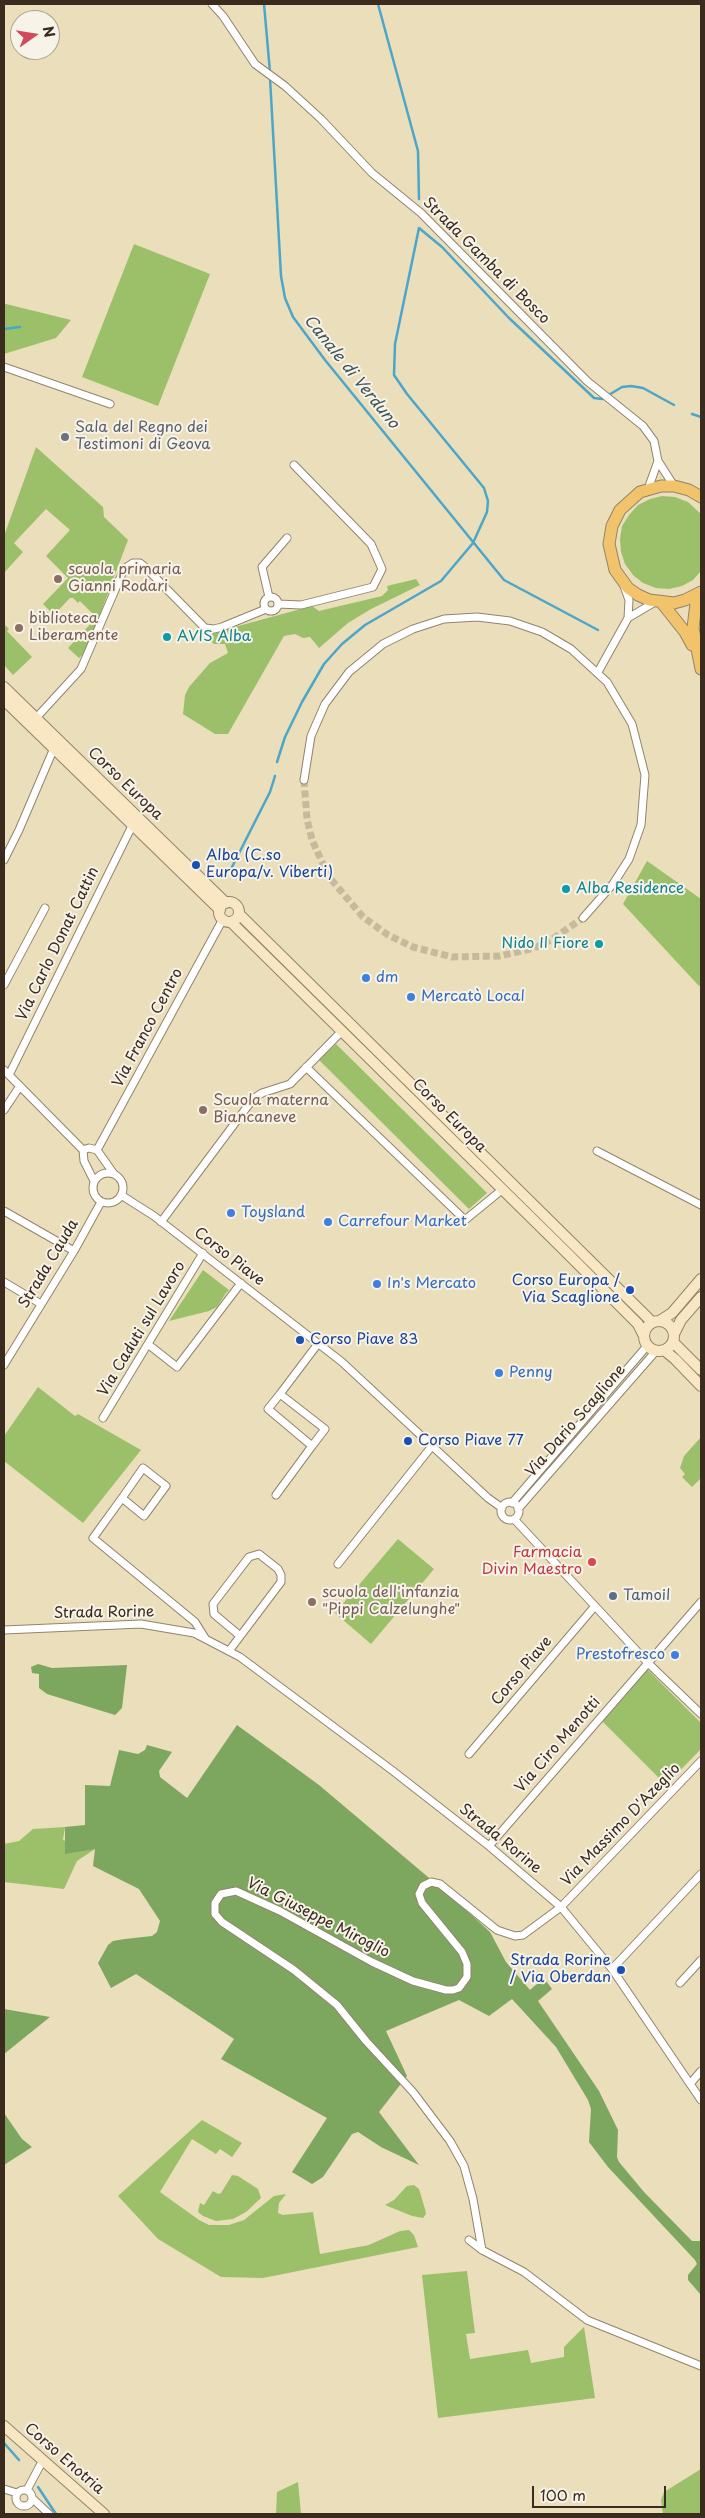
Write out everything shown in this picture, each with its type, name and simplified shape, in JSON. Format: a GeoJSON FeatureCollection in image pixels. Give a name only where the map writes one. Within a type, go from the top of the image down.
{"type":"FeatureCollection","features":[{"type":"Feature","properties":{"kind":"main road"},"geometry":{"type":"LineString","coordinates":[[699,594],[680,602],[659,602],[638,595],[620,578],[610,553],[612,526],[626,503],[648,489],[674,486],[701,496]]}},
{"type":"Feature","properties":{"kind":"main road"},"geometry":{"type":"LineString","coordinates":[[699,594],[693,628],[701,669]]}},
{"type":"Feature","properties":{"kind":"main road"},"geometry":{"type":"LineString","coordinates":[[659,602],[685,632],[698,656]]}},
{"type":"Feature","properties":{"kind":"main road","name":"Corso Europa"},"geometry":{"type":"LineString","coordinates":[[4,687],[342,1031],[638,1324],[643,1334],[656,1349]]}},
{"type":"Feature","properties":{"kind":"main road","name":"Corso Europa"},"geometry":{"type":"LineString","coordinates":[[4,700],[132,826],[228,914],[657,1321],[670,1325],[674,1338]]}},
{"type":"Feature","properties":{"kind":"main road"},"geometry":{"type":"LineString","coordinates":[[643,1334],[657,1321],[672,1313],[701,1279]]}},
{"type":"Feature","properties":{"kind":"main road"},"geometry":{"type":"LineString","coordinates":[[656,1349],[674,1338],[681,1320],[701,1297]]}},
{"type":"Feature","properties":{"kind":"main road"},"geometry":{"type":"LineString","coordinates":[[674,1338],[701,1370]]}},
{"type":"Feature","properties":{"kind":"main road"},"geometry":{"type":"LineString","coordinates":[[656,1349],[676,1359],[701,1386]]}},
{"type":"Feature","properties":{"kind":"main road","name":"Corso Enotria"},"geometry":{"type":"LineString","coordinates":[[4,2426],[104,2514]]}},
{"type":"Feature","properties":{"kind":"street","name":"Strada Gamba di Bosco"},"geometry":{"type":"LineString","coordinates":[[212,4],[223,16],[255,64],[285,86],[321,119],[372,173],[421,213],[587,381],[612,400],[649,433],[654,441],[658,461],[674,486]]}},
{"type":"Feature","properties":{"kind":"street"},"geometry":{"type":"LineString","coordinates":[[4,369],[110,404]]}},
{"type":"Feature","properties":{"kind":"street"},"geometry":{"type":"LineString","coordinates":[[648,489],[658,461]]}},
{"type":"Feature","properties":{"kind":"street"},"geometry":{"type":"LineString","coordinates":[[278,604],[301,605],[373,587],[382,570],[371,544],[294,465]]}},
{"type":"Feature","properties":{"kind":"street"},"geometry":{"type":"LineString","coordinates":[[269,597],[262,575],[262,567],[287,538]]}},
{"type":"Feature","properties":{"kind":"street"},"geometry":{"type":"LineString","coordinates":[[36,718],[82,669],[124,569],[133,563],[140,563],[145,567],[205,628],[214,629],[266,609],[275,610],[278,604],[276,598],[269,597]]}},
{"type":"Feature","properties":{"kind":"street"},"geometry":{"type":"LineString","coordinates":[[598,672],[628,618],[629,600],[620,578]]}},
{"type":"Feature","properties":{"kind":"street"},"geometry":{"type":"LineString","coordinates":[[266,609],[264,602],[269,597]]}},
{"type":"Feature","properties":{"kind":"street"},"geometry":{"type":"LineString","coordinates":[[628,618],[659,602]]}},
{"type":"Feature","properties":{"kind":"street"},"geometry":{"type":"LineString","coordinates":[[304,780],[310,742],[320,716],[339,684],[366,657],[383,644],[408,631],[444,619],[477,617],[510,621],[534,629],[571,649],[598,672],[626,710],[638,740],[645,775],[641,824],[629,859],[614,884],[583,918]]}},
{"type":"Feature","properties":{"kind":"street"},"geometry":{"type":"LineString","coordinates":[[4,860],[54,748]]}},
{"type":"Feature","properties":{"kind":"street","name":"Via Carlo Donat Cattin"},"geometry":{"type":"LineString","coordinates":[[6,1072],[132,826]]}},
{"type":"Feature","properties":{"kind":"street"},"geometry":{"type":"LineString","coordinates":[[4,985],[45,908]]}},
{"type":"Feature","properties":{"kind":"street","name":"Via Franco Centro"},"geometry":{"type":"LineString","coordinates":[[97,1150],[228,914]]}},
{"type":"Feature","properties":{"kind":"street"},"geometry":{"type":"LineString","coordinates":[[161,1222],[253,1099],[262,1093],[290,1084],[342,1031]]}},
{"type":"Feature","properties":{"kind":"street"},"geometry":{"type":"LineString","coordinates":[[306,1067],[465,1220],[498,1193]]}},
{"type":"Feature","properties":{"kind":"street"},"geometry":{"type":"LineString","coordinates":[[6,1072],[83,1150],[84,1161],[94,1181],[93,1193],[100,1202],[112,1203],[122,1195],[122,1183],[97,1150],[89,1148],[83,1150]]}},
{"type":"Feature","properties":{"kind":"street"},"geometry":{"type":"LineString","coordinates":[[4,1110],[20,1086]]}},
{"type":"Feature","properties":{"kind":"street"},"geometry":{"type":"LineString","coordinates":[[596,1151],[701,1205]]}},
{"type":"Feature","properties":{"kind":"street"},"geometry":{"type":"LineString","coordinates":[[94,1181],[103,1173],[115,1174]]}},
{"type":"Feature","properties":{"kind":"street","name":"Corso Piave"},"geometry":{"type":"LineString","coordinates":[[122,1195],[241,1283],[366,1382],[488,1498],[502,1508],[504,1518],[514,1519],[648,1663],[701,1714]]}},
{"type":"Feature","properties":{"kind":"street","name":"Strada Cauda"},"geometry":{"type":"LineString","coordinates":[[4,1365],[6,1355],[74,1252],[100,1202]]}},
{"type":"Feature","properties":{"kind":"street"},"geometry":{"type":"LineString","coordinates":[[4,1211],[74,1252]]}},
{"type":"Feature","properties":{"kind":"street","name":"Via Caduti sul Lavoro"},"geometry":{"type":"LineString","coordinates":[[103,1418],[203,1254]]}},
{"type":"Feature","properties":{"kind":"street"},"geometry":{"type":"LineString","coordinates":[[4,1282],[41,1304]]}},
{"type":"Feature","properties":{"kind":"street"},"geometry":{"type":"LineString","coordinates":[[149,1345],[178,1367],[241,1283]]}},
{"type":"Feature","properties":{"kind":"street"},"geometry":{"type":"LineString","coordinates":[[312,1446],[268,1409],[318,1343]]}},
{"type":"Feature","properties":{"kind":"street","name":"Via Dario Scaglione"},"geometry":{"type":"LineString","coordinates":[[512,1503],[656,1349]]}},
{"type":"Feature","properties":{"kind":"street","name":"Via Dario Scaglione"},"geometry":{"type":"LineString","coordinates":[[518,1510],[656,1349]]}},
{"type":"Feature","properties":{"kind":"street"},"geometry":{"type":"LineString","coordinates":[[276,1495],[325,1429],[280,1394]]}},
{"type":"Feature","properties":{"kind":"street"},"geometry":{"type":"LineString","coordinates":[[338,1564],[432,1446]]}},
{"type":"Feature","properties":{"kind":"street"},"geometry":{"type":"LineString","coordinates":[[122,1498],[144,1516],[166,1486],[143,1468],[93,1538],[196,1622],[206,1638]]}},
{"type":"Feature","properties":{"kind":"street"},"geometry":{"type":"LineString","coordinates":[[502,1508],[505,1504],[512,1503],[518,1510],[514,1519]]}},
{"type":"Feature","properties":{"kind":"street"},"geometry":{"type":"LineString","coordinates":[[229,1651],[239,1635],[281,1582],[281,1575],[278,1569],[258,1554],[249,1556],[213,1604],[214,1614],[239,1635]]}},
{"type":"Feature","properties":{"kind":"street","name":"Via Ciro Menotti"},"geometry":{"type":"LineString","coordinates":[[489,1846],[701,1602]]}},
{"type":"Feature","properties":{"kind":"street","name":"Corso Piave"},"geometry":{"type":"LineString","coordinates":[[469,1754],[595,1606]]}},
{"type":"Feature","properties":{"kind":"street","name":"Strada Rorine"},"geometry":{"type":"LineString","coordinates":[[4,1630],[141,1624],[177,1629],[206,1638],[240,1656],[393,1770],[489,1846],[561,1907],[592,1942],[612,1969],[701,2100]]}},
{"type":"Feature","properties":{"kind":"street","name":"Via Massimo D'Azeglio"},"geometry":{"type":"LineString","coordinates":[[561,1907],[701,1761]]}},
{"type":"Feature","properties":{"kind":"street"},"geometry":{"type":"LineString","coordinates":[[612,1969],[701,1874]]}},
{"type":"Feature","properties":{"kind":"street","name":"Via Giuseppe Miroglio"},"geometry":{"type":"LineString","coordinates":[[482,2250],[473,2199],[464,2166],[450,2140],[413,2092],[366,2041],[337,2005],[294,1970],[222,1922],[215,1914],[214,1903],[221,1894],[236,1891],[280,1911],[372,1962],[413,1981],[446,1990],[459,1988],[467,1977],[467,1964],[462,1952],[422,1903],[420,1890],[427,1883],[440,1884],[497,1930],[515,1936],[528,1932],[561,1907]]}},
{"type":"Feature","properties":{"kind":"street"},"geometry":{"type":"LineString","coordinates":[[680,1983],[701,1960]]}},
{"type":"Feature","properties":{"kind":"street"},"geometry":{"type":"LineString","coordinates":[[690,2084],[701,2071]]}},
{"type":"Feature","properties":{"kind":"street"},"geometry":{"type":"LineString","coordinates":[[470,2240],[482,2250],[524,2272],[587,2320],[701,2366]]}},
{"type":"Feature","properties":{"kind":"street"},"geometry":{"type":"LineString","coordinates":[[26,2490],[43,2460]]}},
{"type":"Feature","properties":{"kind":"street"},"geometry":{"type":"LineString","coordinates":[[4,2489],[16,2493],[26,2490]]}},
{"type":"Feature","properties":{"kind":"street"},"geometry":{"type":"LineString","coordinates":[[26,2490],[49,2514]]}},
{"type":"Feature","properties":{"kind":"street"},"geometry":{"type":"LineString","coordinates":[[16,2493],[16,2501],[20,2505],[21,2514]]}},
{"type":"Feature","properties":{"kind":"street"},"geometry":{"type":"LineString","coordinates":[[20,2505],[28,2505],[32,2498]]}},
{"type":"Feature","properties":{"kind":"green space"},"geometry":{"type":"Polygon","coordinates":[[[134,244],[210,274],[158,406],[82,377],[134,244]]]}},
{"type":"Feature","properties":{"kind":"green space"},"geometry":{"type":"Polygon","coordinates":[[[4,304],[71,320],[56,338],[4,354],[4,304]]]}},
{"type":"Feature","properties":{"kind":"green space"},"geometry":{"type":"Polygon","coordinates":[[[36,447],[103,507],[104,517],[128,540],[86,651],[79,658],[68,648],[95,619],[94,615],[80,601],[78,603],[73,598],[70,598],[54,615],[43,604],[68,578],[46,556],[70,530],[46,509],[14,543],[23,552],[4,573],[4,536],[36,447]]]}},
{"type":"Feature","properties":{"kind":"green space"},"geometry":{"type":"Polygon","coordinates":[[[662,496],[675,497],[688,502],[701,514],[701,571],[693,580],[682,586],[669,589],[656,588],[643,583],[633,575],[625,564],[621,552],[620,539],[622,526],[638,505],[662,496]]]}},
{"type":"Feature","properties":{"kind":"green space"},"geometry":{"type":"Polygon","coordinates":[[[416,579],[420,585],[371,609],[348,623],[319,648],[310,637],[303,638],[295,634],[284,636],[228,734],[215,734],[183,714],[185,695],[189,687],[210,663],[228,653],[225,644],[214,644],[205,635],[312,606],[319,611],[382,596],[388,590],[387,586],[416,579]]]}},
{"type":"Feature","properties":{"kind":"green space"},"geometry":{"type":"Polygon","coordinates":[[[4,624],[9,629],[7,631],[32,657],[13,675],[4,665],[4,624]]]}},
{"type":"Feature","properties":{"kind":"green space"},"geometry":{"type":"Polygon","coordinates":[[[647,861],[701,899],[701,984],[699,986],[623,904],[647,861]]]}},
{"type":"Feature","properties":{"kind":"green space"},"geometry":{"type":"Polygon","coordinates":[[[336,1044],[487,1193],[469,1209],[319,1060],[336,1044]]]}},
{"type":"Feature","properties":{"kind":"green space"},"geometry":{"type":"Polygon","coordinates":[[[203,1270],[229,1290],[217,1307],[209,1311],[169,1321],[203,1270]]]}},
{"type":"Feature","properties":{"kind":"green space"},"geometry":{"type":"Polygon","coordinates":[[[38,1387],[75,1416],[78,1414],[141,1450],[83,1523],[4,1461],[4,1436],[38,1387]]]}},
{"type":"Feature","properties":{"kind":"green space"},"geometry":{"type":"Polygon","coordinates":[[[701,1437],[701,1478],[692,1487],[682,1477],[685,1474],[680,1468],[684,1456],[701,1437]]]}},
{"type":"Feature","properties":{"kind":"green space"},"geometry":{"type":"Polygon","coordinates":[[[398,1539],[434,1569],[371,1644],[335,1613],[398,1539]]]}},
{"type":"Feature","properties":{"kind":"green space"},"geometry":{"type":"Polygon","coordinates":[[[38,1664],[52,1668],[127,1665],[122,1708],[115,1715],[47,1694],[39,1688],[39,1674],[32,1673],[31,1667],[38,1664]]]}},
{"type":"Feature","properties":{"kind":"green space"},"geometry":{"type":"Polygon","coordinates":[[[647,1669],[701,1723],[701,1749],[666,1785],[602,1721],[647,1669]]]}},
{"type":"Feature","properties":{"kind":"green space"},"geometry":{"type":"Polygon","coordinates":[[[237,1725],[319,1785],[454,1899],[490,1932],[506,1962],[530,1990],[544,1978],[552,1989],[538,2001],[599,2091],[618,2130],[617,2157],[619,2162],[644,2192],[692,2241],[701,2241],[701,2295],[688,2280],[688,2275],[697,2264],[695,2260],[608,2167],[589,2142],[591,2109],[588,2100],[556,2047],[512,1999],[489,2016],[459,2000],[386,2031],[407,2076],[379,2112],[419,2165],[381,2147],[358,2132],[352,2134],[323,2177],[312,2184],[292,2172],[327,2118],[221,2059],[234,2039],[136,1974],[111,1988],[98,1963],[108,1945],[113,1941],[152,1936],[157,1932],[160,1921],[139,1889],[93,1866],[95,1849],[65,1854],[65,1827],[85,1825],[85,1785],[110,1786],[119,1750],[138,1754],[145,1750],[147,1745],[172,1752],[159,1771],[160,1777],[187,1798],[237,1725]]]}},
{"type":"Feature","properties":{"kind":"green space"},"geometry":{"type":"Polygon","coordinates":[[[65,1827],[63,1840],[95,1849],[77,1861],[64,1889],[4,1882],[4,1844],[19,1841],[33,1829],[65,1827]]]}},
{"type":"Feature","properties":{"kind":"green space"},"geometry":{"type":"Polygon","coordinates":[[[4,2009],[50,2017],[4,2054],[4,2009]]]}},
{"type":"Feature","properties":{"kind":"green space"},"geometry":{"type":"Polygon","coordinates":[[[4,2113],[22,2139],[32,2147],[4,2165],[4,2113]]]}},
{"type":"Feature","properties":{"kind":"green space"},"geometry":{"type":"Polygon","coordinates":[[[202,2120],[242,2143],[232,2157],[220,2149],[216,2154],[192,2139],[160,2192],[199,2220],[209,2225],[229,2225],[244,2220],[274,2196],[286,2194],[279,2203],[278,2213],[283,2215],[313,2212],[320,2254],[369,2245],[400,2231],[409,2230],[414,2235],[418,2247],[263,2278],[221,2277],[158,2239],[118,2196],[202,2120]]]}},
{"type":"Feature","properties":{"kind":"green space"},"geometry":{"type":"Polygon","coordinates":[[[232,2175],[238,2176],[258,2189],[261,2198],[246,2212],[233,2219],[216,2221],[198,2212],[200,2203],[204,2205],[213,2191],[218,2194],[221,2193],[232,2175]]]}},
{"type":"Feature","properties":{"kind":"green space"},"geometry":{"type":"Polygon","coordinates":[[[414,2185],[419,2189],[425,2209],[426,2214],[423,2218],[412,2216],[385,2205],[394,2200],[407,2186],[414,2185]]]}},
{"type":"Feature","properties":{"kind":"green space"},"geometry":{"type":"Polygon","coordinates":[[[467,2271],[475,2333],[466,2334],[470,2359],[528,2350],[531,2363],[564,2357],[564,2347],[584,2327],[595,2398],[438,2418],[422,2275],[467,2271]]]}},
{"type":"Feature","properties":{"kind":"green space"},"geometry":{"type":"Polygon","coordinates":[[[701,2469],[701,2514],[663,2514],[661,2500],[664,2492],[701,2469]]]}},
{"type":"Feature","properties":{"kind":"green space"},"geometry":{"type":"Polygon","coordinates":[[[298,2482],[301,2514],[276,2514],[277,2492],[298,2482]]]}},
{"type":"Feature","properties":{"kind":"waterway","name":"Canale di Verduno"},"geometry":{"type":"LineString","coordinates":[[264,4],[270,72]]}},
{"type":"Feature","properties":{"kind":"waterway"},"geometry":{"type":"LineString","coordinates":[[378,4],[418,151],[419,199]]}},
{"type":"Feature","properties":{"kind":"waterway","name":"Canale di Verduno"},"geometry":{"type":"LineString","coordinates":[[270,78],[281,276],[285,298],[293,317],[325,360],[504,580],[598,630]]}},
{"type":"Feature","properties":{"kind":"waterway"},"geometry":{"type":"LineString","coordinates":[[277,762],[285,737],[324,664],[342,644],[365,625],[441,581],[473,543],[487,512],[488,501],[484,488],[407,394],[394,375],[395,344],[419,228],[442,247],[509,318],[594,398],[602,399],[622,387],[631,386],[643,388],[674,405]]}},
{"type":"Feature","properties":{"kind":"waterway"},"geometry":{"type":"LineString","coordinates":[[4,329],[20,327]]}},
{"type":"Feature","properties":{"kind":"waterway"},"geometry":{"type":"LineString","coordinates":[[692,414],[701,417]]}},
{"type":"Feature","properties":{"kind":"waterway"},"geometry":{"type":"LineString","coordinates":[[232,867],[270,792],[275,776]]}},
{"type":"Feature","properties":{"kind":"waterway"},"geometry":{"type":"LineString","coordinates":[[4,2443],[19,2460]]}},
{"type":"Feature","properties":{"kind":"waterway"},"geometry":{"type":"LineString","coordinates":[[38,2487],[56,2514]]}},
{"type":"Feature","properties":{"kind":"tunnel"},"geometry":{"type":"LineString","coordinates":[[304,780],[307,819],[312,840],[329,877],[363,917],[388,935],[413,947],[452,957],[500,956],[534,948],[551,940],[583,918]]}},
{"type":"Feature","properties":{"kind":"place","name":"Sala del Regno dei Testimoni di Geova"},"geometry":{"type":"Point","coordinates":[65,437]}},
{"type":"Feature","properties":{"kind":"place","name":"scuola primaria Gianni Rodari"},"geometry":{"type":"Point","coordinates":[58,579]}},
{"type":"Feature","properties":{"kind":"place","name":"biblioteca Liberamente"},"geometry":{"type":"Point","coordinates":[19,628]}},
{"type":"Feature","properties":{"kind":"place","name":"AVIS Alba"},"geometry":{"type":"Point","coordinates":[167,637]}},
{"type":"Feature","properties":{"kind":"place","name":"Alba (C.so Europa/v. Viberti)"},"geometry":{"type":"Point","coordinates":[196,865]}},
{"type":"Feature","properties":{"kind":"place","name":"Alba Residence"},"geometry":{"type":"Point","coordinates":[566,889]}},
{"type":"Feature","properties":{"kind":"place","name":"Nido Il Fiore"},"geometry":{"type":"Point","coordinates":[599,944]}},
{"type":"Feature","properties":{"kind":"place","name":"dm"},"geometry":{"type":"Point","coordinates":[366,978]}},
{"type":"Feature","properties":{"kind":"place","name":"Mercatò Local"},"geometry":{"type":"Point","coordinates":[411,997]}},
{"type":"Feature","properties":{"kind":"place","name":"Scuola materna Biancaneve"},"geometry":{"type":"Point","coordinates":[203,1110]}},
{"type":"Feature","properties":{"kind":"place","name":"Toysland"},"geometry":{"type":"Point","coordinates":[231,1213]}},
{"type":"Feature","properties":{"kind":"place","name":"Carrefour Market"},"geometry":{"type":"Point","coordinates":[328,1222]}},
{"type":"Feature","properties":{"kind":"place","name":"In's Mercato"},"geometry":{"type":"Point","coordinates":[377,1284]}},
{"type":"Feature","properties":{"kind":"place","name":"Corso Europa / Via Scaglione"},"geometry":{"type":"Point","coordinates":[630,1290]}},
{"type":"Feature","properties":{"kind":"place","name":"Corso Piave 83"},"geometry":{"type":"Point","coordinates":[300,1340]}},
{"type":"Feature","properties":{"kind":"place","name":"Penny"},"geometry":{"type":"Point","coordinates":[499,1373]}},
{"type":"Feature","properties":{"kind":"place","name":"Corso Piave 77"},"geometry":{"type":"Point","coordinates":[408,1441]}},
{"type":"Feature","properties":{"kind":"place","name":"Farmacia Divin Maestro"},"geometry":{"type":"Point","coordinates":[592,1562]}},
{"type":"Feature","properties":{"kind":"place","name":"Tamoil"},"geometry":{"type":"Point","coordinates":[613,1596]}},
{"type":"Feature","properties":{"kind":"place","name":"scuola dell'infanzia \"Pippi Calzelunghe\""},"geometry":{"type":"Point","coordinates":[312,1602]}},
{"type":"Feature","properties":{"kind":"place","name":"Prestofresco"},"geometry":{"type":"Point","coordinates":[675,1655]}},
{"type":"Feature","properties":{"kind":"place","name":"Strada Rorine / Via Oberdan"},"geometry":{"type":"Point","coordinates":[621,1970]}}]}
